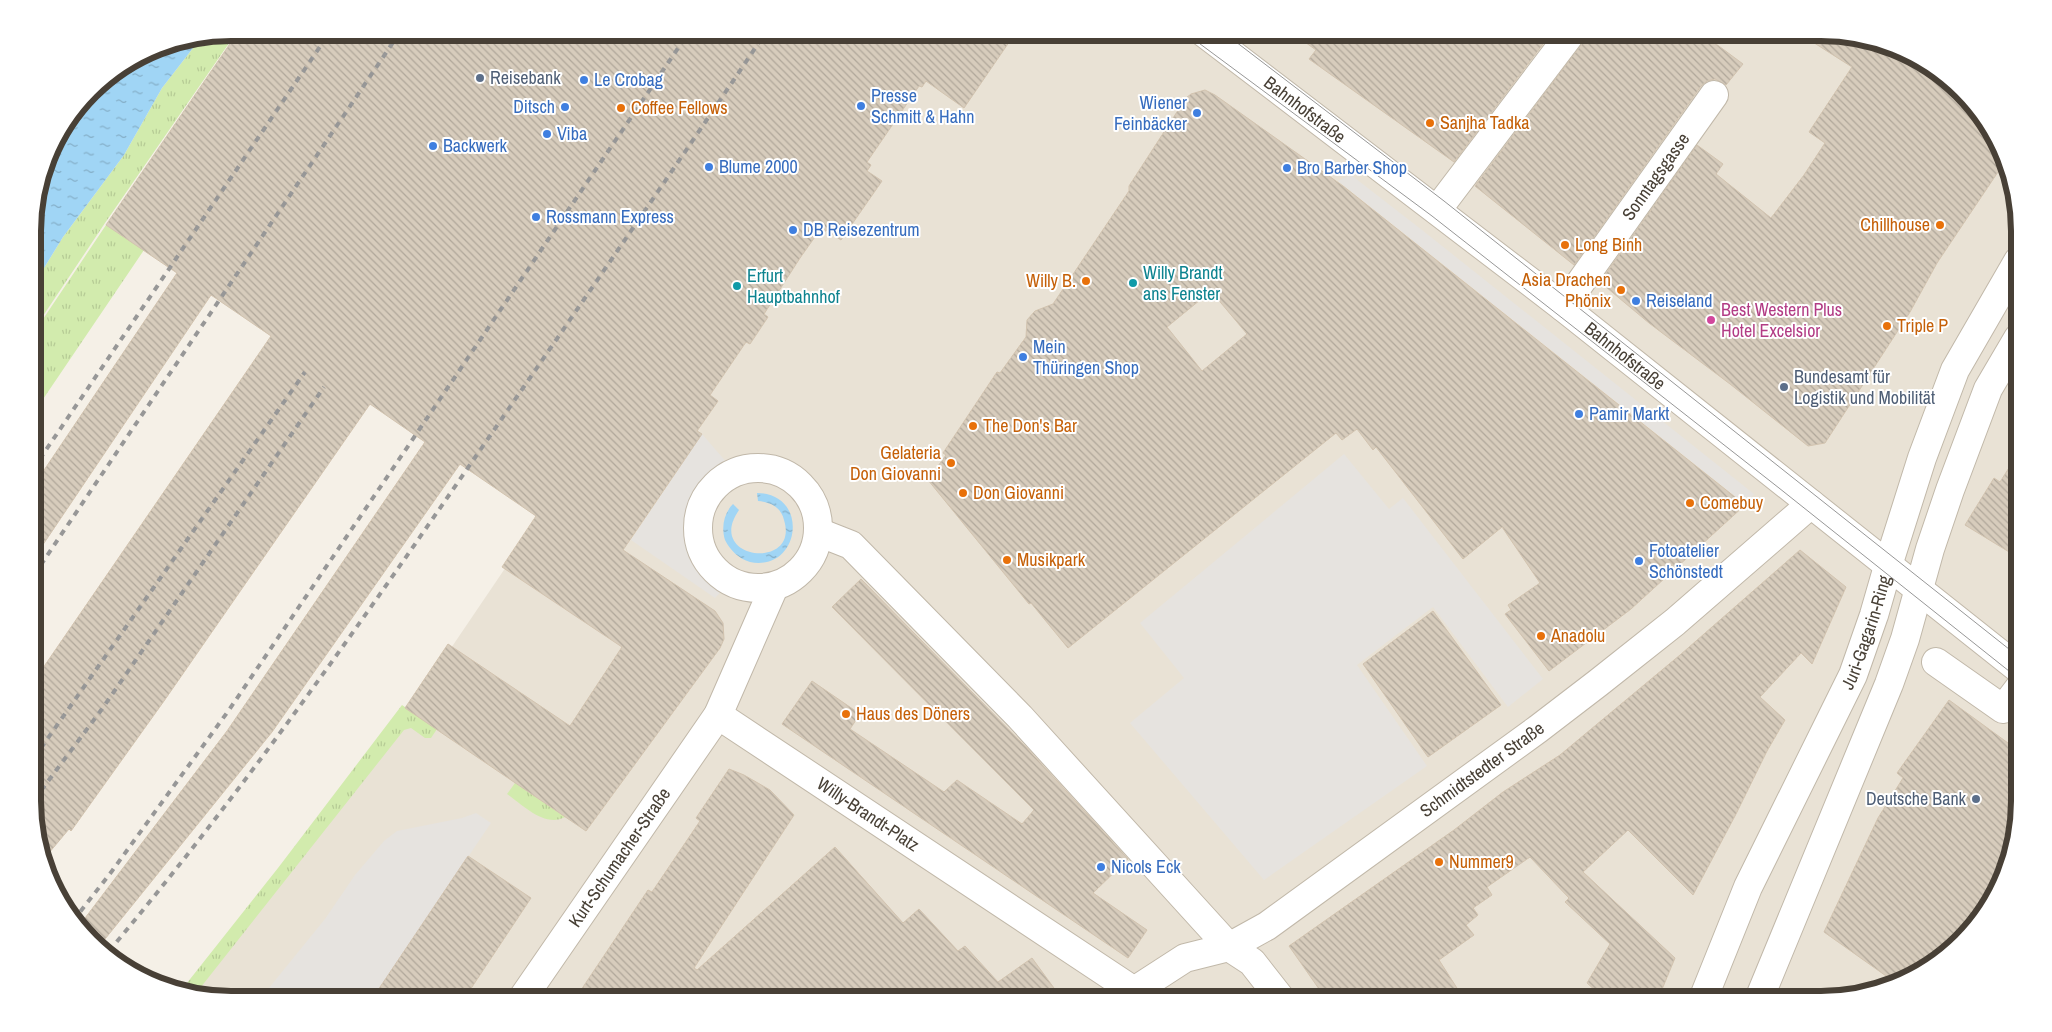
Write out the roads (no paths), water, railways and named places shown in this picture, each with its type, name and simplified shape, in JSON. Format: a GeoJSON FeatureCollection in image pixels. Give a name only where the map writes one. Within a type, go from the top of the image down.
{"type":"FeatureCollection","features":[{"type":"Feature","properties":{"kind":"street","name":"Bahnhofstraße"},"geometry":{"type":"LineString","coordinates":[[1215,41],[1563,307],[2011,663]]}},
{"type":"Feature","properties":{"kind":"street"},"geometry":{"type":"LineString","coordinates":[[1437,210],[1565,41]]}},
{"type":"Feature","properties":{"kind":"street","name":"Sonntagsgasse"},"geometry":{"type":"LineString","coordinates":[[1563,307],[1714,95]]}},
{"type":"Feature","properties":{"kind":"street","name":"Juri-Gagarin-Ring"},"geometry":{"type":"LineString","coordinates":[[1706,991],[1748,887],[1853,675],[1874,615],[1878,557],[1922,458],[1955,370],[2011,273]]}},
{"type":"Feature","properties":{"kind":"street","name":"Juri-Gagarin-Ring"},"geometry":{"type":"LineString","coordinates":[[1762,991],[1889,684],[1950,490],[1988,389],[2011,350]]}},
{"type":"Feature","properties":{"kind":"street"},"geometry":{"type":"LineString","coordinates":[[756,468],[777,471],[800,484],[814,506],[818,532],[811,556],[796,575],[774,587],[752,588],[730,582],[706,560],[697,529],[702,504],[718,482],[735,472],[756,468]]}},
{"type":"Feature","properties":{"kind":"street","name":"Schmidtstedter Straße"},"geometry":{"type":"LineString","coordinates":[[1138,991],[1185,958],[1229,947],[1267,926],[1538,729],[1675,622],[1811,504]]}},
{"type":"Feature","properties":{"kind":"street"},"geometry":{"type":"LineString","coordinates":[[818,532],[851,545],[1020,717],[1229,947],[1252,962],[1275,991]]}},
{"type":"Feature","properties":{"kind":"street"},"geometry":{"type":"LineString","coordinates":[[718,715],[774,587]]}},
{"type":"Feature","properties":{"kind":"street"},"geometry":{"type":"LineString","coordinates":[[1936,662],[2003,708],[2011,698]]}},
{"type":"Feature","properties":{"kind":"street","name":"Willy-Brandt-Platz"},"geometry":{"type":"LineString","coordinates":[[718,715],[1126,991]]}},
{"type":"Feature","properties":{"kind":"street","name":"Kurt-Schumacher-Straße"},"geometry":{"type":"LineString","coordinates":[[528,991],[718,715]]}},
{"type":"Feature","properties":{"kind":"water"},"geometry":{"type":"Polygon","coordinates":[[[196,45],[162,88],[124,155],[63,237],[41,273],[41,231],[45,194],[51,170],[73,126],[88,106],[106,88],[126,73],[170,51],[196,45]]]}},
{"type":"Feature","properties":{"kind":"water"},"geometry":{"type":"Polygon","coordinates":[[[757,493],[774,497],[786,506],[792,518],[792,532],[788,545],[780,556],[767,562],[750,562],[742,559],[729,547],[724,535],[723,525],[725,516],[733,504],[739,510],[732,527],[734,540],[742,549],[754,553],[768,552],[779,547],[785,536],[783,515],[774,506],[758,501],[757,493]]]}},
{"type":"Feature","properties":{"kind":"tram line"},"geometry":{"type":"LineString","coordinates":[[1196,41],[1432,216],[2011,673]]}},
{"type":"Feature","properties":{"kind":"tram line"},"geometry":{"type":"LineString","coordinates":[[1235,41],[1444,201],[2011,651]]}},
{"type":"Feature","properties":{"kind":"railway"},"geometry":{"type":"LineString","coordinates":[[41,457],[324,41]]}},
{"type":"Feature","properties":{"kind":"railway"},"geometry":{"type":"LineString","coordinates":[[41,565],[394,41]]}},
{"type":"Feature","properties":{"kind":"railway"},"geometry":{"type":"LineString","coordinates":[[79,914],[229,710],[683,41]]}},
{"type":"Feature","properties":{"kind":"railway"},"geometry":{"type":"LineString","coordinates":[[111,948],[205,832],[298,709],[430,522],[760,41]]}},
{"type":"Feature","properties":{"kind":"railway"},"geometry":{"type":"LineString","coordinates":[[41,748],[305,372]]}},
{"type":"Feature","properties":{"kind":"railway"},"geometry":{"type":"LineString","coordinates":[[41,791],[102,709],[324,387]]}},
{"type":"Feature","properties":{"kind":"place","name":"Reisebank"},"geometry":{"type":"Point","coordinates":[480,78]}},
{"type":"Feature","properties":{"kind":"place","name":"Le Crobag"},"geometry":{"type":"Point","coordinates":[584,80]}},
{"type":"Feature","properties":{"kind":"place","name":"Presse Schmitt & Hahn"},"geometry":{"type":"Point","coordinates":[861,106]}},
{"type":"Feature","properties":{"kind":"place","name":"Ditsch"},"geometry":{"type":"Point","coordinates":[565,107]}},
{"type":"Feature","properties":{"kind":"place","name":"Coffee Fellows"},"geometry":{"type":"Point","coordinates":[621,108]}},
{"type":"Feature","properties":{"kind":"place","name":"Wiener Feinbäcker"},"geometry":{"type":"Point","coordinates":[1197,113]}},
{"type":"Feature","properties":{"kind":"place","name":"Sanjha Tadka"},"geometry":{"type":"Point","coordinates":[1430,123]}},
{"type":"Feature","properties":{"kind":"place","name":"Viba"},"geometry":{"type":"Point","coordinates":[547,134]}},
{"type":"Feature","properties":{"kind":"place","name":"Backwerk"},"geometry":{"type":"Point","coordinates":[433,146]}},
{"type":"Feature","properties":{"kind":"place","name":"Blume 2000"},"geometry":{"type":"Point","coordinates":[709,167]}},
{"type":"Feature","properties":{"kind":"place","name":"Bro Barber Shop"},"geometry":{"type":"Point","coordinates":[1287,168]}},
{"type":"Feature","properties":{"kind":"place","name":"Rossmann Express"},"geometry":{"type":"Point","coordinates":[536,217]}},
{"type":"Feature","properties":{"kind":"place","name":"Chillhouse"},"geometry":{"type":"Point","coordinates":[1940,225]}},
{"type":"Feature","properties":{"kind":"place","name":"DB Reisezentrum"},"geometry":{"type":"Point","coordinates":[793,230]}},
{"type":"Feature","properties":{"kind":"place","name":"Long Binh"},"geometry":{"type":"Point","coordinates":[1565,245]}},
{"type":"Feature","properties":{"kind":"place","name":"Willy B."},"geometry":{"type":"Point","coordinates":[1086,281]}},
{"type":"Feature","properties":{"kind":"place","name":"Willy Brandt ans Fenster"},"geometry":{"type":"Point","coordinates":[1133,283]}},
{"type":"Feature","properties":{"kind":"place","name":"Erfurt Hauptbahnhof"},"geometry":{"type":"Point","coordinates":[737,286]}},
{"type":"Feature","properties":{"kind":"place","name":"Asia Drachen Phönix"},"geometry":{"type":"Point","coordinates":[1621,290]}},
{"type":"Feature","properties":{"kind":"place","name":"Reiseland"},"geometry":{"type":"Point","coordinates":[1636,301]}},
{"type":"Feature","properties":{"kind":"place","name":"Best Western Plus Hotel Excelsior"},"geometry":{"type":"Point","coordinates":[1711,320]}},
{"type":"Feature","properties":{"kind":"place","name":"Triple P"},"geometry":{"type":"Point","coordinates":[1887,326]}},
{"type":"Feature","properties":{"kind":"place","name":"Mein Thüringen Shop"},"geometry":{"type":"Point","coordinates":[1023,357]}},
{"type":"Feature","properties":{"kind":"place","name":"Bundesamt für Logistik und Mobilität"},"geometry":{"type":"Point","coordinates":[1784,387]}},
{"type":"Feature","properties":{"kind":"place","name":"Pamir Markt"},"geometry":{"type":"Point","coordinates":[1579,414]}},
{"type":"Feature","properties":{"kind":"place","name":"The Don's Bar"},"geometry":{"type":"Point","coordinates":[973,426]}},
{"type":"Feature","properties":{"kind":"place","name":"Gelateria Don Giovanni"},"geometry":{"type":"Point","coordinates":[951,463]}},
{"type":"Feature","properties":{"kind":"place","name":"Don Giovanni"},"geometry":{"type":"Point","coordinates":[963,493]}},
{"type":"Feature","properties":{"kind":"place","name":"Comebuy"},"geometry":{"type":"Point","coordinates":[1690,503]}},
{"type":"Feature","properties":{"kind":"place","name":"Musikpark"},"geometry":{"type":"Point","coordinates":[1007,560]}},
{"type":"Feature","properties":{"kind":"place","name":"Fotoatelier Schönstedt"},"geometry":{"type":"Point","coordinates":[1639,561]}},
{"type":"Feature","properties":{"kind":"place","name":"Anadolu"},"geometry":{"type":"Point","coordinates":[1541,636]}},
{"type":"Feature","properties":{"kind":"place","name":"Haus des Döners"},"geometry":{"type":"Point","coordinates":[846,714]}},
{"type":"Feature","properties":{"kind":"place","name":"Deutsche Bank"},"geometry":{"type":"Point","coordinates":[1976,799]}},
{"type":"Feature","properties":{"kind":"place","name":"Nummer9"},"geometry":{"type":"Point","coordinates":[1439,862]}},
{"type":"Feature","properties":{"kind":"place","name":"Nicols Eck"},"geometry":{"type":"Point","coordinates":[1101,867]}}]}
